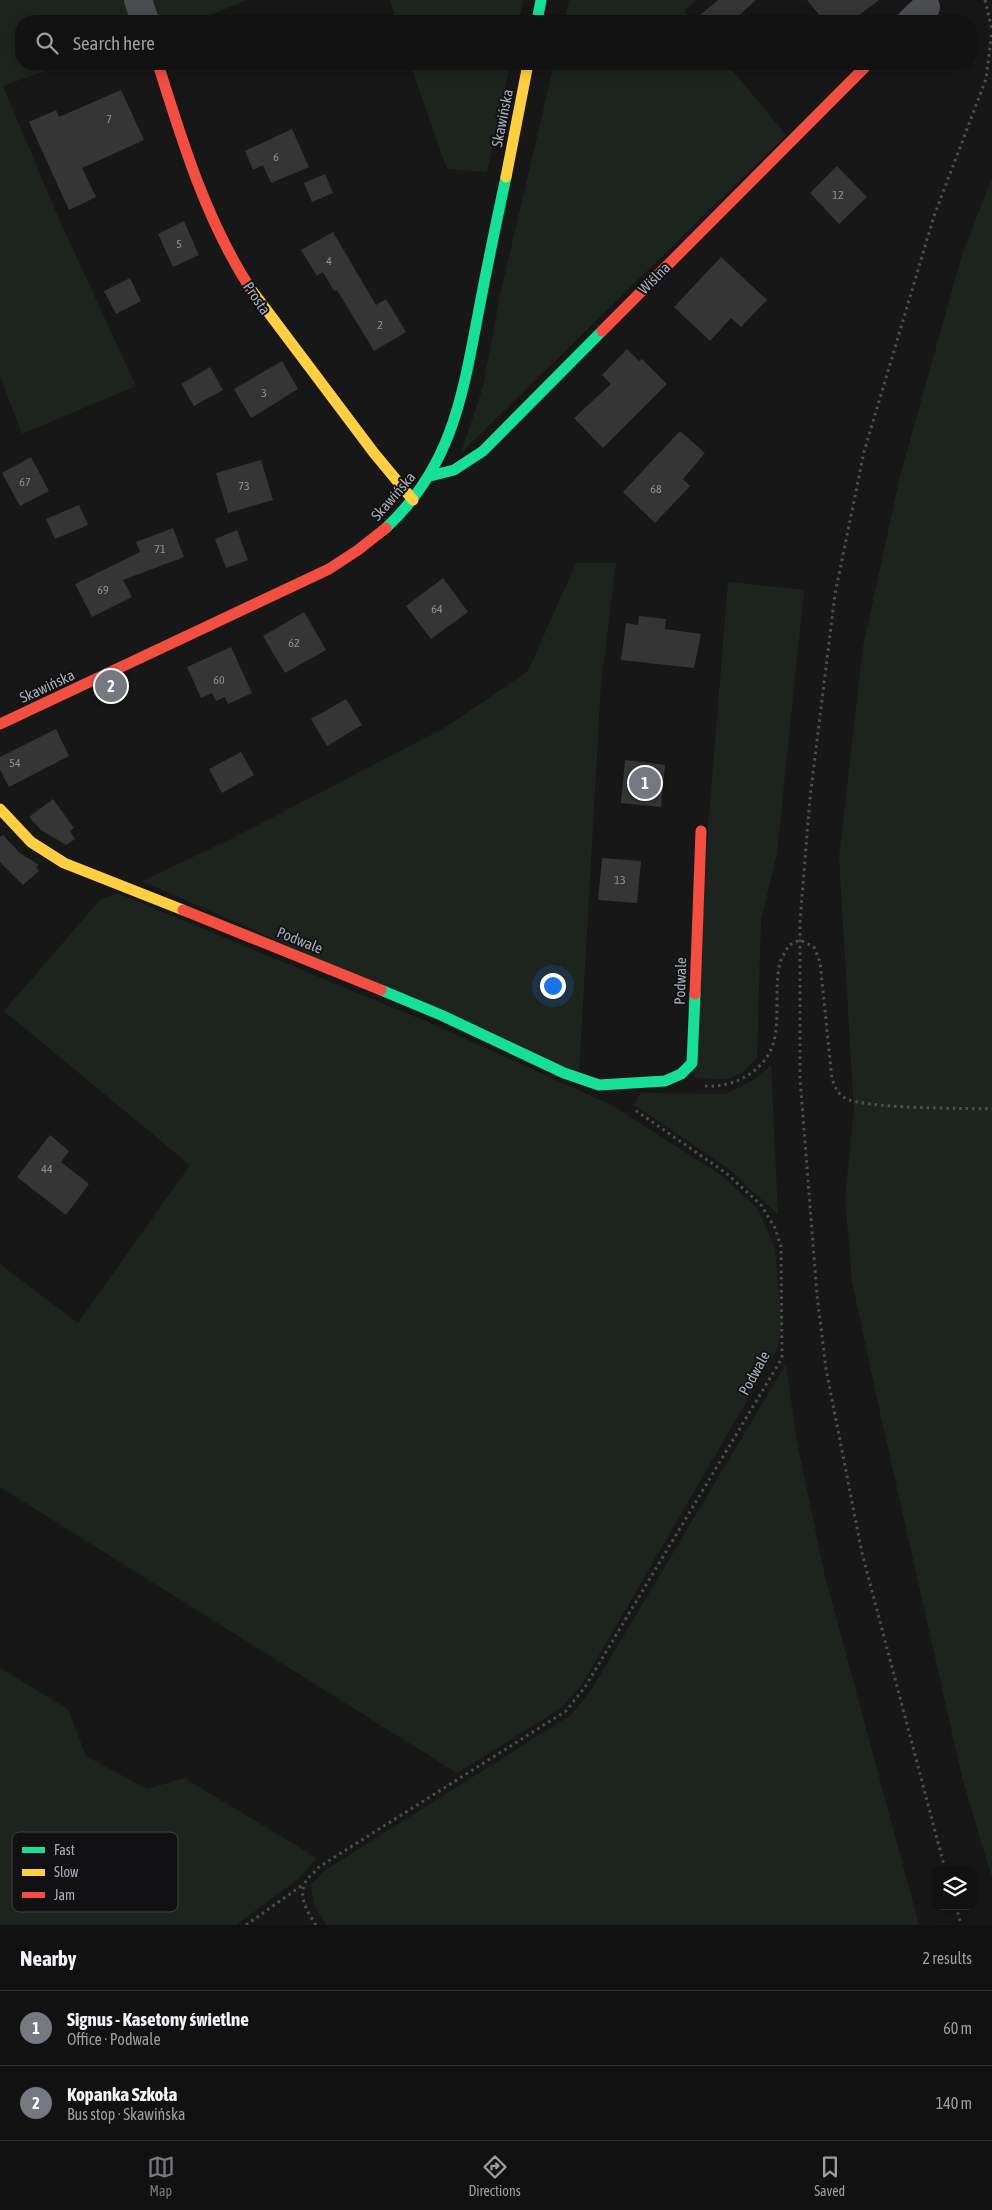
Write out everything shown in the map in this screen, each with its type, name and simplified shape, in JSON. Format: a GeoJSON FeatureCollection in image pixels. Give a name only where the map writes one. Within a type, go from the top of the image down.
{"type":"FeatureCollection","features":[{"type":"Feature","properties":{"kind":"street"},"geometry":{"type":"LineString","coordinates":[[138,0],[143,15]]}},
{"type":"Feature","properties":{"kind":"street"},"geometry":{"type":"LineString","coordinates":[[538,15],[541,0]]}},
{"type":"Feature","properties":{"kind":"street","name":"Prosta"},"geometry":{"type":"LineString","coordinates":[[160,70],[184,149],[242,275],[271,318],[390,476],[413,500]]}},
{"type":"Feature","properties":{"kind":"street","name":"Skawińska"},"geometry":{"type":"LineString","coordinates":[[0,724],[329,569],[371,541],[391,524],[413,500],[430,476],[452,422],[464,381],[527,70]]}},
{"type":"Feature","properties":{"kind":"street","name":"Wiślna"},"geometry":{"type":"LineString","coordinates":[[430,476],[454,470],[483,451],[862,70]]}},
{"type":"Feature","properties":{"kind":"street","name":"Podwale"},"geometry":{"type":"LineString","coordinates":[[0,809],[31,842],[64,863],[280,948],[441,1015],[564,1074],[599,1085],[664,1081],[681,1074],[692,1063],[702,831]]}},
{"type":"Feature","properties":{"kind":"path"},"geometry":{"type":"LineString","coordinates":[[945,1865],[862,1553],[826,1369],[817,1295],[800,1078],[800,940],[810,798],[834,603],[860,471],[934,216],[986,79],[992,30],[985,0]]}},
{"type":"Feature","properties":{"kind":"path"},"geometry":{"type":"LineString","coordinates":[[664,1081],[708,1086],[727,1085],[749,1076],[765,1058],[774,1041],[780,964],[788,945],[800,940],[814,947],[820,962],[832,1079],[837,1092],[847,1099],[873,1104],[992,1110]]}},
{"type":"Feature","properties":{"kind":"path","name":"Podwale"},"geometry":{"type":"LineString","coordinates":[[246,1925],[305,1883],[319,1867],[566,1711],[585,1687],[782,1358],[781,1247],[775,1228],[761,1206],[726,1173],[631,1107]]}},
{"type":"Feature","properties":{"kind":"path"},"geometry":{"type":"LineString","coordinates":[[305,1883],[303,1900],[307,1911],[316,1925]]}},
{"type":"Feature","properties":{"kind":"path"},"geometry":{"type":"LineString","coordinates":[[957,1910],[961,1925]]}},
{"type":"Feature","properties":{"kind":"shaded area"},"geometry":{"type":"Polygon","coordinates":[[[0,0],[132,0],[137,15],[15,15],[15,70],[47,70],[3,86],[59,219],[136,386],[22,434],[0,376],[0,0]]]}},
{"type":"Feature","properties":{"kind":"shaded area"},"geometry":{"type":"Polygon","coordinates":[[[148,0],[247,0],[211,15],[152,15],[148,0]]]}},
{"type":"Feature","properties":{"kind":"shaded area"},"geometry":{"type":"Polygon","coordinates":[[[390,0],[523,0],[520,15],[394,15],[390,0]]]}},
{"type":"Feature","properties":{"kind":"shaded area"},"geometry":{"type":"Polygon","coordinates":[[[569,0],[696,0],[684,11],[687,15],[565,15],[569,0]]]}},
{"type":"Feature","properties":{"kind":"shaded area"},"geometry":{"type":"Polygon","coordinates":[[[412,70],[509,70],[487,172],[447,169],[412,70]]]}},
{"type":"Feature","properties":{"kind":"shaded area"},"geometry":{"type":"Polygon","coordinates":[[[553,70],[732,70],[786,135],[461,453],[483,387],[500,295],[553,70]]]}},
{"type":"Feature","properties":{"kind":"shaded area"},"geometry":{"type":"Polygon","coordinates":[[[992,178],[992,1878],[962,1777],[852,1282],[845,1197],[854,1112],[839,857],[863,647],[900,476],[962,255],[992,178]]]}},
{"type":"Feature","properties":{"kind":"shaded area"},"geometry":{"type":"Polygon","coordinates":[[[576,563],[616,563],[601,684],[579,1074],[142,881],[233,838],[446,727],[528,671],[576,563]]]}},
{"type":"Feature","properties":{"kind":"shaded area"},"geometry":{"type":"Polygon","coordinates":[[[728,582],[804,590],[777,854],[761,920],[757,1058],[735,1076],[714,1079],[694,1077],[708,827],[728,582]]]}},
{"type":"Feature","properties":{"kind":"shaded area"},"geometry":{"type":"Polygon","coordinates":[[[117,893],[437,1026],[613,1106],[721,1175],[758,1209],[775,1249],[782,1324],[777,1349],[581,1686],[561,1708],[457,1773],[0,1487],[0,1264],[78,1323],[190,1165],[4,1011],[99,901],[117,893]]]}},
{"type":"Feature","properties":{"kind":"shaded area"},"geometry":{"type":"Polygon","coordinates":[[[771,1065],[778,1215],[729,1169],[634,1105],[640,1093],[725,1094],[752,1081],[771,1065]]]}},
{"type":"Feature","properties":{"kind":"shaded area"},"geometry":{"type":"Polygon","coordinates":[[[786,1364],[797,1442],[825,1576],[919,1925],[326,1925],[314,1905],[311,1885],[324,1871],[571,1715],[591,1690],[786,1364]]]}},
{"type":"Feature","properties":{"kind":"shaded area"},"geometry":{"type":"Polygon","coordinates":[[[0,1668],[68,1709],[86,1756],[147,1789],[184,1778],[317,1858],[298,1879],[236,1925],[0,1925],[0,1668]]]}},
{"type":"Feature","properties":{"kind":"building"},"geometry":{"type":"Polygon","coordinates":[[[718,0],[756,0],[740,15],[700,15],[718,0]]]}},
{"type":"Feature","properties":{"kind":"building"},"geometry":{"type":"Polygon","coordinates":[[[807,0],[879,0],[859,15],[819,15],[807,0]]]}},
{"type":"Feature","properties":{"kind":"building"},"geometry":{"type":"Polygon","coordinates":[[[121,90],[144,140],[82,168],[96,197],[69,210],[29,122],[56,110],[59,117],[121,90]]]}},
{"type":"Feature","properties":{"kind":"building"},"geometry":{"type":"Polygon","coordinates":[[[292,129],[309,167],[271,183],[263,165],[253,170],[245,151],[292,129]]]}},
{"type":"Feature","properties":{"kind":"building"},"geometry":{"type":"Polygon","coordinates":[[[837,166],[867,197],[839,224],[810,193],[837,166]]]}},
{"type":"Feature","properties":{"kind":"building"},"geometry":{"type":"Polygon","coordinates":[[[325,174],[333,193],[312,202],[304,183],[325,174]]]}},
{"type":"Feature","properties":{"kind":"building"},"geometry":{"type":"Polygon","coordinates":[[[184,221],[199,255],[173,267],[158,234],[184,221]]]}},
{"type":"Feature","properties":{"kind":"building"},"geometry":{"type":"Polygon","coordinates":[[[333,232],[376,305],[386,299],[406,332],[374,351],[337,290],[334,291],[323,272],[317,276],[301,250],[333,232]]]}},
{"type":"Feature","properties":{"kind":"building"},"geometry":{"type":"Polygon","coordinates":[[[721,257],[767,300],[741,327],[731,318],[710,341],[674,307],[721,257]]]}},
{"type":"Feature","properties":{"kind":"building"},"geometry":{"type":"Polygon","coordinates":[[[130,278],[141,301],[116,314],[104,291],[130,278]]]}},
{"type":"Feature","properties":{"kind":"building"},"geometry":{"type":"Polygon","coordinates":[[[627,349],[639,361],[642,359],[667,384],[603,448],[574,418],[611,384],[602,375],[627,349]]]}},
{"type":"Feature","properties":{"kind":"building"},"geometry":{"type":"Polygon","coordinates":[[[282,361],[298,389],[251,418],[234,389],[282,361]]]}},
{"type":"Feature","properties":{"kind":"building"},"geometry":{"type":"Polygon","coordinates":[[[210,367],[223,390],[194,406],[181,384],[210,367]]]}},
{"type":"Feature","properties":{"kind":"building"},"geometry":{"type":"Polygon","coordinates":[[[680,431],[705,453],[683,479],[690,486],[655,523],[623,492],[680,431]]]}},
{"type":"Feature","properties":{"kind":"building"},"geometry":{"type":"Polygon","coordinates":[[[31,457],[49,491],[20,506],[2,473],[31,457]]]}},
{"type":"Feature","properties":{"kind":"building"},"geometry":{"type":"Polygon","coordinates":[[[261,460],[273,500],[228,513],[216,473],[261,460]]]}},
{"type":"Feature","properties":{"kind":"building"},"geometry":{"type":"Polygon","coordinates":[[[79,505],[88,525],[55,539],[46,519],[79,505]]]}},
{"type":"Feature","properties":{"kind":"building"},"geometry":{"type":"Polygon","coordinates":[[[173,528],[184,557],[123,580],[132,597],[92,617],[75,584],[140,552],[136,542],[173,528]]]}},
{"type":"Feature","properties":{"kind":"building"},"geometry":{"type":"Polygon","coordinates":[[[237,530],[248,560],[226,568],[215,539],[237,530]]]}},
{"type":"Feature","properties":{"kind":"building"},"geometry":{"type":"Polygon","coordinates":[[[443,578],[468,612],[431,639],[406,606],[443,578]]]}},
{"type":"Feature","properties":{"kind":"building"},"geometry":{"type":"Polygon","coordinates":[[[304,612],[326,650],[285,673],[263,636],[304,612]]]}},
{"type":"Feature","properties":{"kind":"building"},"geometry":{"type":"Polygon","coordinates":[[[639,616],[666,619],[665,629],[701,634],[694,668],[621,660],[626,623],[638,625],[639,616]]]}},
{"type":"Feature","properties":{"kind":"building"},"geometry":{"type":"Polygon","coordinates":[[[231,647],[252,693],[228,704],[225,697],[216,701],[212,693],[201,698],[187,667],[231,647]]]}},
{"type":"Feature","properties":{"kind":"building"},"geometry":{"type":"Polygon","coordinates":[[[346,699],[362,725],[327,746],[311,719],[346,699]]]}},
{"type":"Feature","properties":{"kind":"building"},"geometry":{"type":"Polygon","coordinates":[[[56,729],[69,756],[9,787],[0,770],[0,757],[56,729]]]}},
{"type":"Feature","properties":{"kind":"building"},"geometry":{"type":"Polygon","coordinates":[[[241,752],[254,775],[222,793],[209,769],[241,752]]]}},
{"type":"Feature","properties":{"kind":"building"},"geometry":{"type":"Polygon","coordinates":[[[625,760],[665,765],[661,807],[621,803],[625,760]]]}},
{"type":"Feature","properties":{"kind":"building"},"geometry":{"type":"Polygon","coordinates":[[[53,799],[74,828],[70,831],[75,839],[66,845],[41,830],[29,817],[53,799]]]}},
{"type":"Feature","properties":{"kind":"building"},"geometry":{"type":"Polygon","coordinates":[[[3,835],[20,853],[39,865],[36,867],[39,871],[23,885],[0,862],[0,837],[3,835]]]}},
{"type":"Feature","properties":{"kind":"building"},"geometry":{"type":"Polygon","coordinates":[[[602,858],[641,861],[637,903],[598,900],[602,858]]]}},
{"type":"Feature","properties":{"kind":"building"},"geometry":{"type":"Polygon","coordinates":[[[50,1135],[69,1151],[61,1162],[89,1184],[66,1215],[17,1177],[50,1135]]]}},
{"type":"Feature","properties":{"kind":"traffic: fast"},"geometry":{"type":"LineString","coordinates":[[538,15],[541,0]]}},
{"type":"Feature","properties":{"kind":"traffic: fast"},"geometry":{"type":"LineString","coordinates":[[386,528],[409,504],[427,478],[441,452],[452,425],[468,367],[506,177]]}},
{"type":"Feature","properties":{"kind":"traffic: fast"},"geometry":{"type":"LineString","coordinates":[[430,476],[454,470],[483,451],[602,331]]}},
{"type":"Feature","properties":{"kind":"traffic: fast"},"geometry":{"type":"LineString","coordinates":[[381,990],[441,1015],[564,1073],[599,1085],[665,1081],[681,1074],[692,1063],[695,994]]}},
{"type":"Feature","properties":{"kind":"traffic: slow"},"geometry":{"type":"LineString","coordinates":[[506,177],[527,70]]}},
{"type":"Feature","properties":{"kind":"traffic: slow"},"geometry":{"type":"LineString","coordinates":[[250,288],[374,453],[413,500]]}},
{"type":"Feature","properties":{"kind":"traffic: slow"},"geometry":{"type":"LineString","coordinates":[[0,809],[31,842],[64,863],[183,910]]}},
{"type":"Feature","properties":{"kind":"traffic: jam"},"geometry":{"type":"LineString","coordinates":[[160,70],[196,179],[220,235],[250,288]]}},
{"type":"Feature","properties":{"kind":"traffic: jam"},"geometry":{"type":"LineString","coordinates":[[602,331],[862,70]]}},
{"type":"Feature","properties":{"kind":"traffic: jam"},"geometry":{"type":"LineString","coordinates":[[0,724],[329,569],[358,550],[386,528]]}},
{"type":"Feature","properties":{"kind":"traffic: jam"},"geometry":{"type":"LineString","coordinates":[[695,994],[701,831]]}},
{"type":"Feature","properties":{"kind":"traffic: jam"},"geometry":{"type":"LineString","coordinates":[[183,910],[381,990]]}},
{"type":"Feature","properties":{"kind":"place","name":"Kopanka Szkoła"},"geometry":{"type":"Point","coordinates":[111,686]}},
{"type":"Feature","properties":{"kind":"place","name":"Signus - Kasetony świetlne"},"geometry":{"type":"Point","coordinates":[645,783]}}]}
